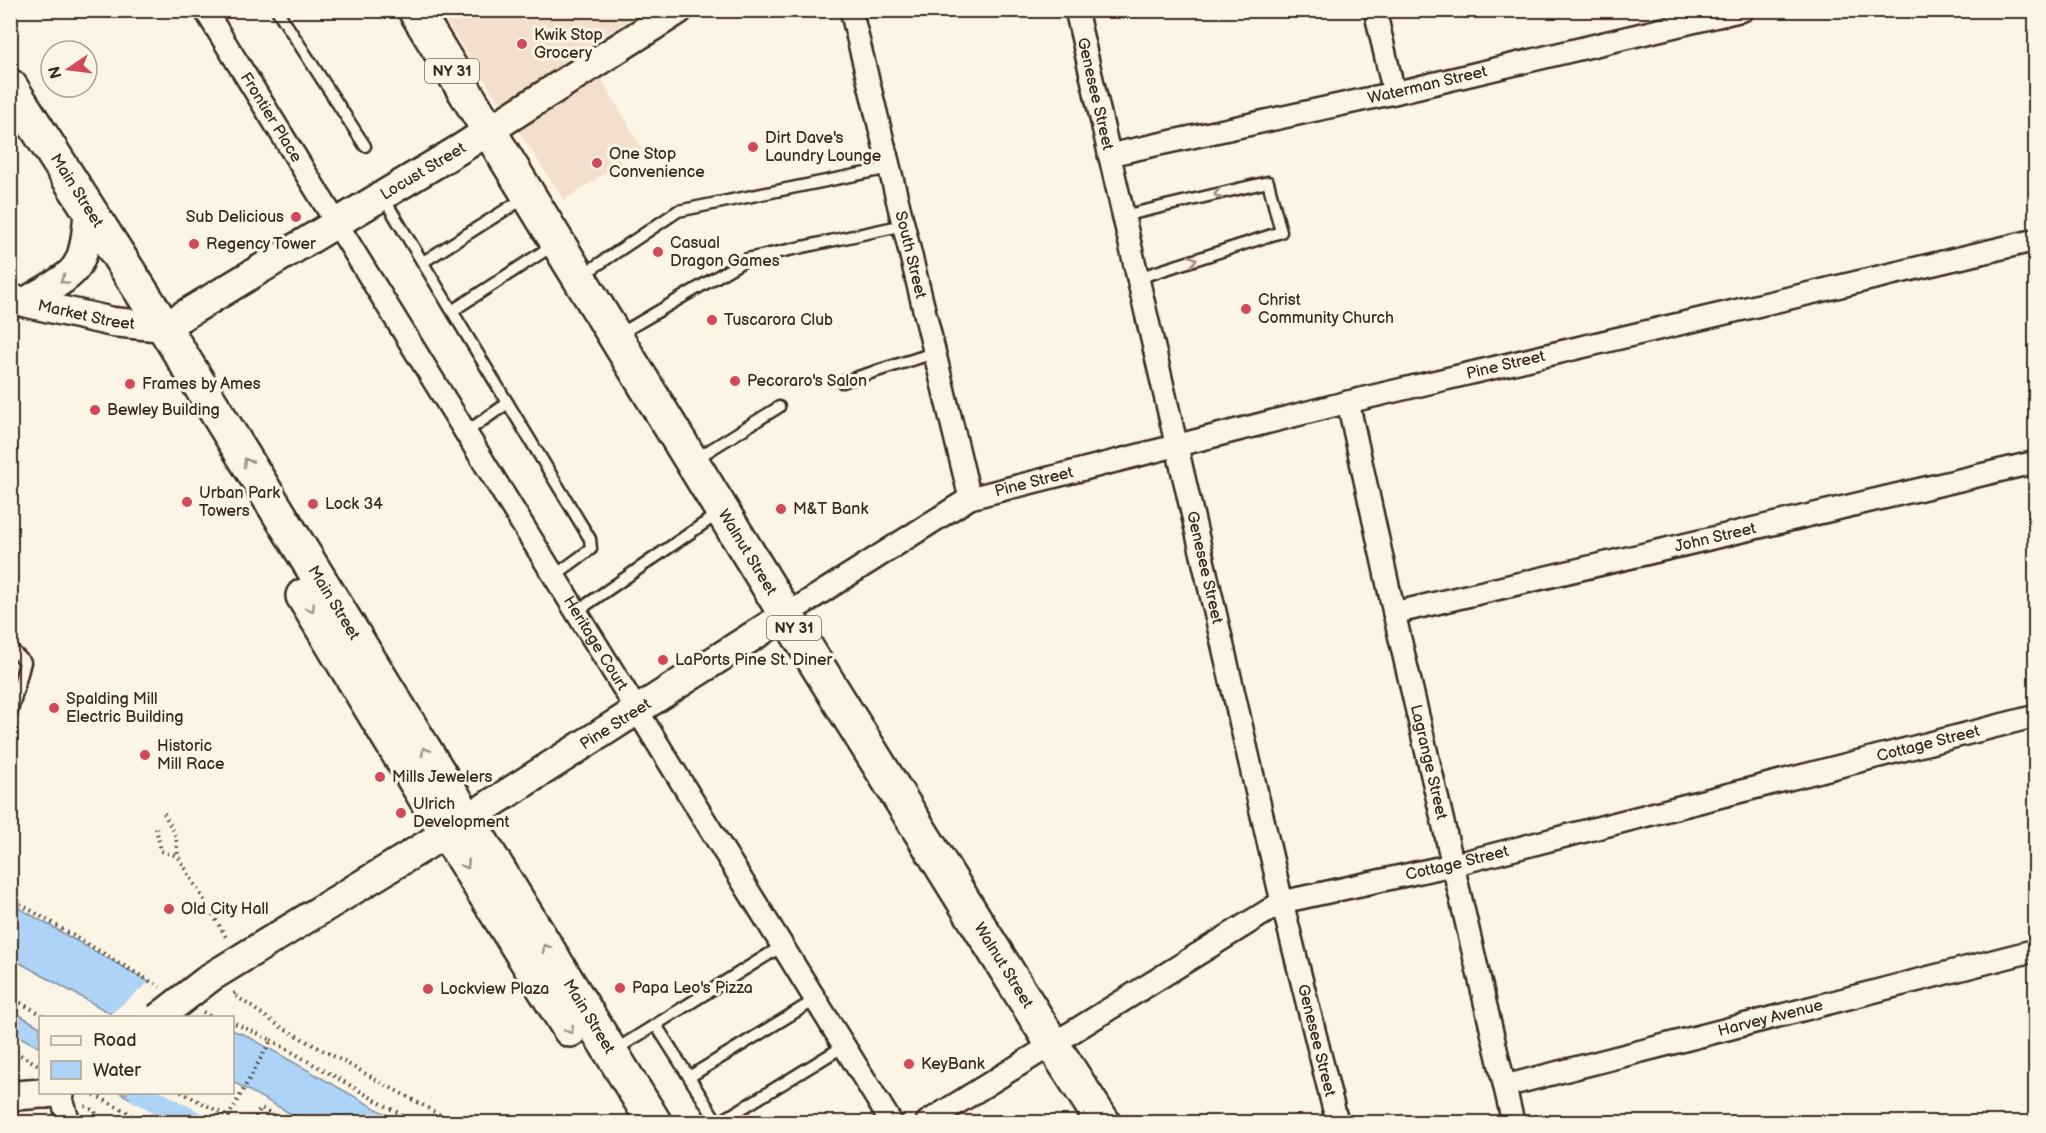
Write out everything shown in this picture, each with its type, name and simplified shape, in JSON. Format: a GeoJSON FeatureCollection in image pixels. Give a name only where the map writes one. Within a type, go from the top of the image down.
{"type":"FeatureCollection","features":[{"type":"Feature","properties":{"kind":"main road","name":"Walnut Street"},"geometry":{"type":"LineString","coordinates":[[415,10],[786,615],[1103,1122]]}},
{"type":"Feature","properties":{"kind":"main road","name":"Main Street"},"geometry":{"type":"LineString","coordinates":[[10,86],[87,223],[456,825],[629,1122]]}},
{"type":"Feature","properties":{"kind":"main road","name":"Main Street"},"geometry":{"type":"LineString","coordinates":[[10,119],[87,223]]}},
{"type":"Feature","properties":{"kind":"main road","name":"Main Street"},"geometry":{"type":"LineString","coordinates":[[456,825],[611,1053],[654,1122]]}},
{"type":"Feature","properties":{"kind":"street","name":"Frontier Place"},"geometry":{"type":"LineString","coordinates":[[205,10],[338,224]]}},
{"type":"Feature","properties":{"kind":"street","name":"South Street"},"geometry":{"type":"LineString","coordinates":[[851,10],[970,498]]}},
{"type":"Feature","properties":{"kind":"street","name":"Genesee Street"},"geometry":{"type":"LineString","coordinates":[[1076,10],[1282,902],[1337,1122]]}},
{"type":"Feature","properties":{"kind":"street"},"geometry":{"type":"LineString","coordinates":[[1375,10],[1394,93]]}},
{"type":"Feature","properties":{"kind":"street","name":"Waterman Street"},"geometry":{"type":"LineString","coordinates":[[1109,155],[1394,93],[1743,10]]}},
{"type":"Feature","properties":{"kind":"street","name":"Locust Street"},"geometry":{"type":"LineString","coordinates":[[152,326],[383,197],[490,131],[659,15]]}},
{"type":"Feature","properties":{"kind":"street"},"geometry":{"type":"LineString","coordinates":[[18,300],[73,274],[83,256],[87,223]]}},
{"type":"Feature","properties":{"kind":"street","name":"Heritage Court"},"geometry":{"type":"LineString","coordinates":[[338,224],[891,1122]]}},
{"type":"Feature","properties":{"kind":"street","name":"Pine Street"},"geometry":{"type":"LineString","coordinates":[[159,1016],[211,977],[456,825],[970,498],[1176,443],[2036,240]]}},
{"type":"Feature","properties":{"kind":"street","name":"Market Street"},"geometry":{"type":"LineString","coordinates":[[18,300],[113,322],[152,326]]}},
{"type":"Feature","properties":{"kind":"street","name":"Lagrange Street"},"geometry":{"type":"LineString","coordinates":[[1348,402],[1394,613],[1513,1122]]}},
{"type":"Feature","properties":{"kind":"street","name":"John Street"},"geometry":{"type":"LineString","coordinates":[[1394,613],[2036,462]]}},
{"type":"Feature","properties":{"kind":"street","name":"Cottage Street"},"geometry":{"type":"LineString","coordinates":[[927,1122],[1282,902],[1452,865],[2036,716]]}},
{"type":"Feature","properties":{"kind":"street","name":"Harvey Avenue"},"geometry":{"type":"LineString","coordinates":[[1505,1086],[2036,950]]}},
{"type":"Feature","properties":{"kind":"street"},"geometry":{"type":"LineString","coordinates":[[10,1096],[43,1094]]}},
{"type":"Feature","properties":{"kind":"street"},"geometry":{"type":"LineString","coordinates":[[10,1107],[56,1094]]}},
{"type":"Feature","properties":{"kind":"street"},"geometry":{"type":"LineString","coordinates":[[60,1094],[69,1122]]}},
{"type":"Feature","properties":{"kind":"lane"},"geometry":{"type":"LineString","coordinates":[[277,10],[365,146]]}},
{"type":"Feature","properties":{"kind":"lane"},"geometry":{"type":"LineString","coordinates":[[579,277],[678,211],[890,168]]}},
{"type":"Feature","properties":{"kind":"lane"},"geometry":{"type":"LineString","coordinates":[[1123,216],[1268,182],[1281,231],[1138,278]]}},
{"type":"Feature","properties":{"kind":"lane"},"geometry":{"type":"LineString","coordinates":[[423,262],[529,195]]}},
{"type":"Feature","properties":{"kind":"lane"},"geometry":{"type":"LineString","coordinates":[[383,197],[590,539],[591,549],[554,576]]}},
{"type":"Feature","properties":{"kind":"lane"},"geometry":{"type":"LineString","coordinates":[[616,337],[747,259],[904,225]]}},
{"type":"Feature","properties":{"kind":"lane"},"geometry":{"type":"LineString","coordinates":[[452,311],[557,242]]}},
{"type":"Feature","properties":{"kind":"lane"},"geometry":{"type":"LineString","coordinates":[[842,382],[934,353]]}},
{"type":"Feature","properties":{"kind":"lane"},"geometry":{"type":"LineString","coordinates":[[466,432],[508,403]]}},
{"type":"Feature","properties":{"kind":"lane"},"geometry":{"type":"LineString","coordinates":[[692,462],[779,408]]}},
{"type":"Feature","properties":{"kind":"lane"},"geometry":{"type":"LineString","coordinates":[[576,612],[722,511]]}},
{"type":"Feature","properties":{"kind":"lane"},"geometry":{"type":"LineString","coordinates":[[10,647],[25,662],[10,719]]}},
{"type":"Feature","properties":{"kind":"lane"},"geometry":{"type":"LineString","coordinates":[[611,1053],[782,946]]}},
{"type":"Feature","properties":{"kind":"lane"},"geometry":{"type":"LineString","coordinates":[[689,1077],[815,1000]]}},
{"type":"Feature","properties":{"kind":"lane"},"geometry":{"type":"LineString","coordinates":[[656,1025],[718,1122],[844,1046]]}},
{"type":"Feature","properties":{"kind":"path"},"geometry":{"type":"LineString","coordinates":[[164,813],[176,837],[178,856],[226,938]]}},
{"type":"Feature","properties":{"kind":"path"},"geometry":{"type":"LineString","coordinates":[[156,828],[161,850],[178,856]]}},
{"type":"Feature","properties":{"kind":"path"},"geometry":{"type":"LineString","coordinates":[[10,898],[165,989]]}},
{"type":"Feature","properties":{"kind":"path"},"geometry":{"type":"LineString","coordinates":[[233,994],[279,1026],[453,1122]]}},
{"type":"Feature","properties":{"kind":"path"},"geometry":{"type":"LineString","coordinates":[[10,997],[46,1016]]}},
{"type":"Feature","properties":{"kind":"path"},"geometry":{"type":"LineString","coordinates":[[196,1008],[211,1016]]}},
{"type":"Feature","properties":{"kind":"path"},"geometry":{"type":"LineString","coordinates":[[234,1023],[271,1040],[414,1122]]}},
{"type":"Feature","properties":{"kind":"path"},"geometry":{"type":"LineString","coordinates":[[228,1117],[271,1040]]}},
{"type":"Feature","properties":{"kind":"path"},"geometry":{"type":"LineString","coordinates":[[10,1049],[39,1065]]}},
{"type":"Feature","properties":{"kind":"path"},"geometry":{"type":"LineString","coordinates":[[93,1094],[146,1122]]}},
{"type":"Feature","properties":{"kind":"path"},"geometry":{"type":"LineString","coordinates":[[186,1094],[239,1122]]}},
{"type":"Feature","properties":{"kind":"path"},"geometry":{"type":"LineString","coordinates":[[252,1122],[261,1108],[287,1122]]}},
{"type":"Feature","properties":{"kind":"shaded area"},"geometry":{"type":"Polygon","coordinates":[[[439,11],[632,11],[636,16],[584,48],[642,149],[564,200],[439,11]]]}},
{"type":"Feature","properties":{"kind":"water"},"geometry":{"type":"Polygon","coordinates":[[[10,903],[209,1016],[115,1016],[11,958],[10,903]]]}},
{"type":"Feature","properties":{"kind":"water"},"geometry":{"type":"Polygon","coordinates":[[[11,1010],[39,1026],[39,1047],[11,1032],[11,1010]]]}},
{"type":"Feature","properties":{"kind":"water"},"geometry":{"type":"Polygon","coordinates":[[[234,1031],[400,1122],[306,1122],[234,1083],[234,1031]]]}},
{"type":"Feature","properties":{"kind":"water"},"geometry":{"type":"Polygon","coordinates":[[[122,1094],[159,1094],[187,1110],[181,1122],[174,1122],[122,1094]]]}},
{"type":"Feature","properties":{"kind":"pier"},"geometry":{"type":"Polygon","coordinates":[[[152,980],[212,1014],[210,1016],[108,1016],[152,980]]]}},
{"type":"Feature","properties":{"kind":"waterway"},"geometry":{"type":"LineString","coordinates":[[143,1094],[195,1122]]}},
{"type":"Feature","properties":{"kind":"place","name":"Kwik Stop Grocery"},"geometry":{"type":"Point","coordinates":[522,44]}},
{"type":"Feature","properties":{"kind":"place","name":"Dirt Dave's Laundry Lounge"},"geometry":{"type":"Point","coordinates":[753,147]}},
{"type":"Feature","properties":{"kind":"place","name":"One Stop Convenience"},"geometry":{"type":"Point","coordinates":[597,163]}},
{"type":"Feature","properties":{"kind":"place","name":"Sub Delicious"},"geometry":{"type":"Point","coordinates":[296,217]}},
{"type":"Feature","properties":{"kind":"place","name":"Regency Tower"},"geometry":{"type":"Point","coordinates":[194,244]}},
{"type":"Feature","properties":{"kind":"place","name":"Casual Dragon Games"},"geometry":{"type":"Point","coordinates":[658,252]}},
{"type":"Feature","properties":{"kind":"place","name":"Christ Community Church"},"geometry":{"type":"Point","coordinates":[1246,309]}},
{"type":"Feature","properties":{"kind":"place","name":"Tuscarora Club"},"geometry":{"type":"Point","coordinates":[712,320]}},
{"type":"Feature","properties":{"kind":"place","name":"Pecoraro's Salon"},"geometry":{"type":"Point","coordinates":[735,381]}},
{"type":"Feature","properties":{"kind":"place","name":"Frames by Ames"},"geometry":{"type":"Point","coordinates":[130,384]}},
{"type":"Feature","properties":{"kind":"place","name":"Bewley Building"},"geometry":{"type":"Point","coordinates":[95,410]}},
{"type":"Feature","properties":{"kind":"place","name":"Urban Park Towers"},"geometry":{"type":"Point","coordinates":[187,502]}},
{"type":"Feature","properties":{"kind":"place","name":"Lock 34"},"geometry":{"type":"Point","coordinates":[313,504]}},
{"type":"Feature","properties":{"kind":"place","name":"M&T Bank"},"geometry":{"type":"Point","coordinates":[781,509]}},
{"type":"Feature","properties":{"kind":"place","name":"LaPorts Pine St. Diner"},"geometry":{"type":"Point","coordinates":[663,660]}},
{"type":"Feature","properties":{"kind":"place","name":"Spalding Mill Electric Building"},"geometry":{"type":"Point","coordinates":[54,708]}},
{"type":"Feature","properties":{"kind":"place","name":"Historic Mill Race"},"geometry":{"type":"Point","coordinates":[145,755]}},
{"type":"Feature","properties":{"kind":"place","name":"Mills Jewelers"},"geometry":{"type":"Point","coordinates":[380,777]}},
{"type":"Feature","properties":{"kind":"place","name":"Ulrich Development"},"geometry":{"type":"Point","coordinates":[401,813]}},
{"type":"Feature","properties":{"kind":"place","name":"Old City Hall"},"geometry":{"type":"Point","coordinates":[169,909]}},
{"type":"Feature","properties":{"kind":"place","name":"Papa Leo's Pizza"},"geometry":{"type":"Point","coordinates":[620,988]}},
{"type":"Feature","properties":{"kind":"place","name":"Lockview Plaza"},"geometry":{"type":"Point","coordinates":[428,989]}},
{"type":"Feature","properties":{"kind":"place","name":"KeyBank"},"geometry":{"type":"Point","coordinates":[909,1064]}}]}
